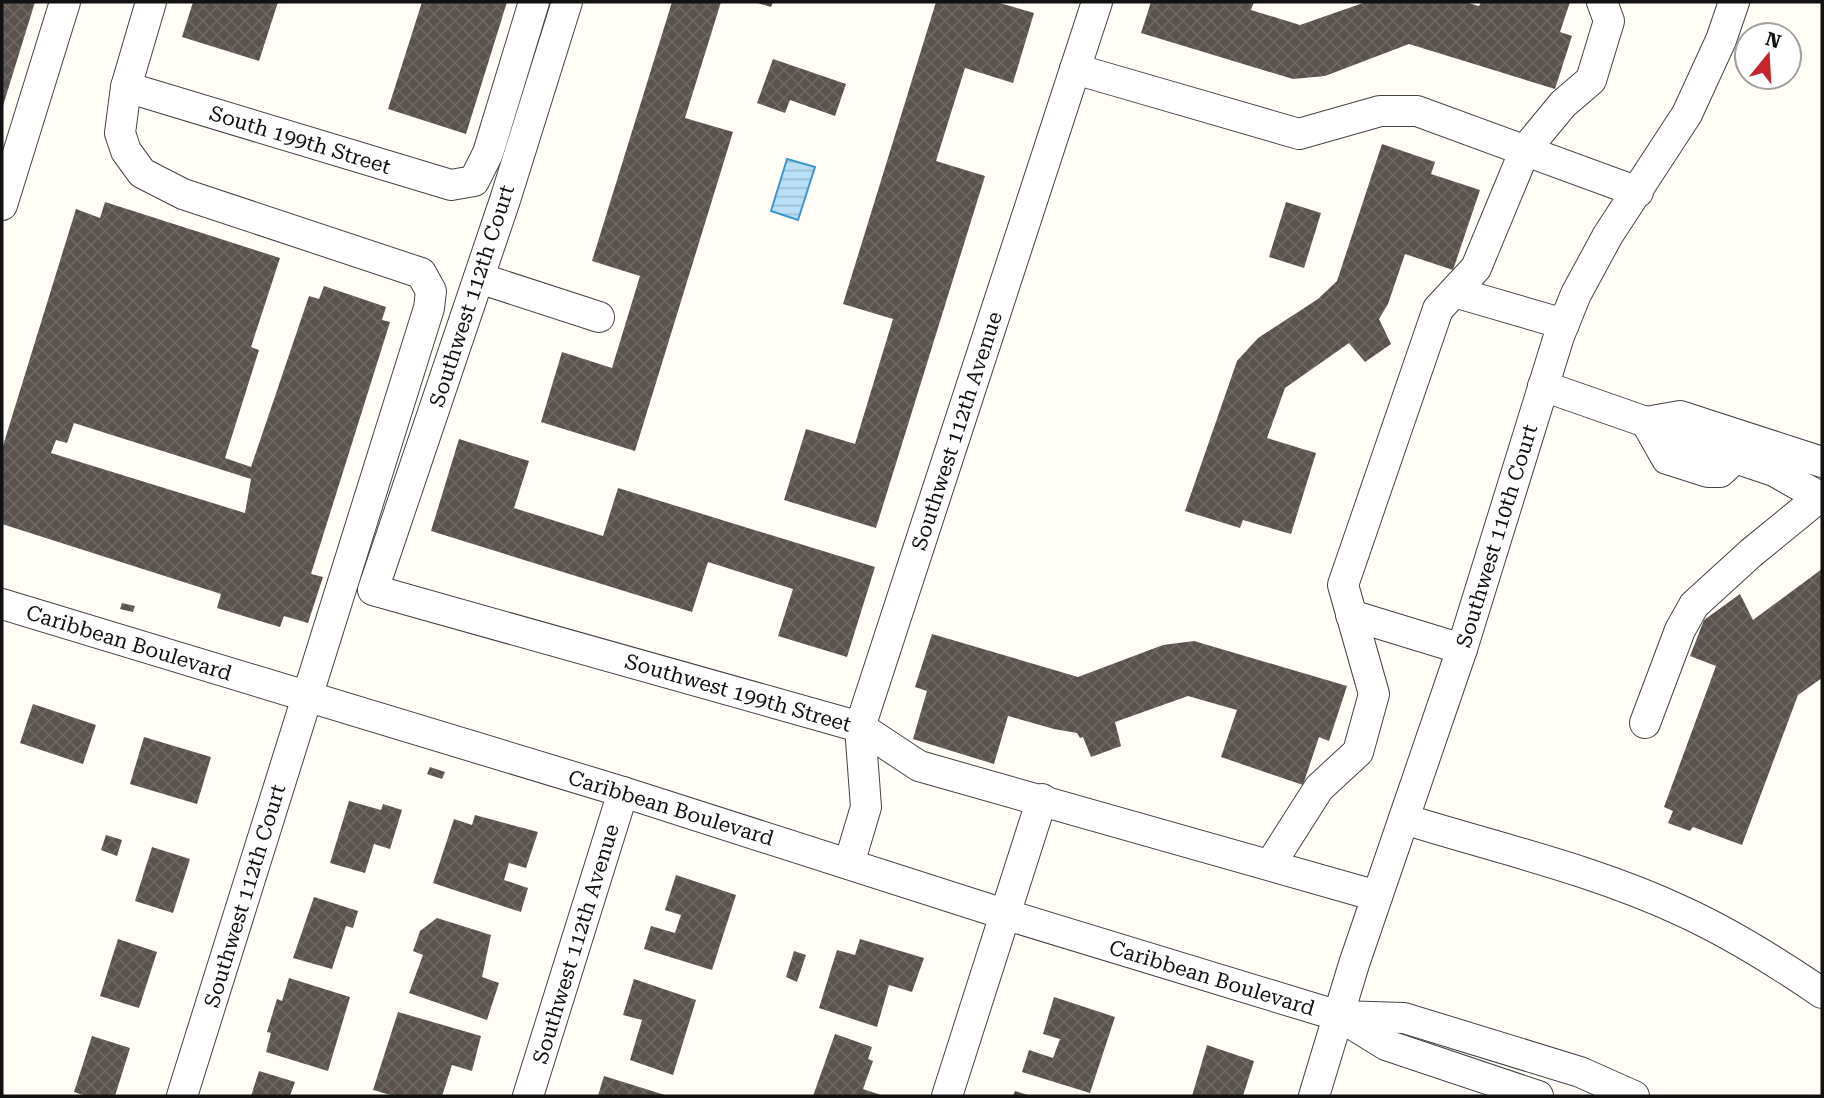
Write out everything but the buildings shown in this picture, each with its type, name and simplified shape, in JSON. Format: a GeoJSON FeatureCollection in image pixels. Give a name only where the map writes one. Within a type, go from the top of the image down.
{"type":"FeatureCollection","features":[{"type":"Feature","properties":{"kind":"street"},"geometry":{"type":"LineString","coordinates":[[2,205],[65,2]]}},
{"type":"Feature","properties":{"kind":"street","name":"Southwest 112th Court"},"geometry":{"type":"LineString","coordinates":[[151,2],[126,87],[120,133],[126,151],[142,173],[183,194],[421,273],[430,290],[429,308],[182,1096]]}},
{"type":"Feature","properties":{"kind":"street","name":"South 199th Street"},"geometry":{"type":"LineString","coordinates":[[126,87],[450,185],[474,181],[488,153],[534,2]]}},
{"type":"Feature","properties":{"kind":"street","name":"Southwest 112th Court"},"geometry":{"type":"LineString","coordinates":[[373,590],[479,278],[567,2]]}},
{"type":"Feature","properties":{"kind":"street","name":"Southwest 112th Avenue"},"geometry":{"type":"LineString","coordinates":[[849,864],[866,807],[860,727],[1097,2]]}},
{"type":"Feature","properties":{"kind":"street"},"geometry":{"type":"LineString","coordinates":[[1270,865],[1319,788],[1358,752],[1374,694],[1343,585],[1438,309],[1476,268],[1525,150],[1563,104],[1591,80],[1609,21],[1602,2]]}},
{"type":"Feature","properties":{"kind":"street","name":"Southwest 110th Court"},"geometry":{"type":"LineString","coordinates":[[1314,1096],[1377,896],[1462,649],[1564,324],[1602,245],[1698,93],[1734,2]]}},
{"type":"Feature","properties":{"kind":"street"},"geometry":{"type":"LineString","coordinates":[[1075,69],[1299,134],[1380,111],[1417,111],[1638,191]]}},
{"type":"Feature","properties":{"kind":"street"},"geometry":{"type":"LineString","coordinates":[[479,278],[598,317]]}},
{"type":"Feature","properties":{"kind":"street"},"geometry":{"type":"LineString","coordinates":[[1454,292],[1564,324]]}},
{"type":"Feature","properties":{"kind":"street"},"geometry":{"type":"LineString","coordinates":[[1543,386],[1646,422],[1676,438],[1773,471],[1821,496],[1751,553],[1694,605],[1680,630],[1645,723]]}},
{"type":"Feature","properties":{"kind":"street"},"geometry":{"type":"LineString","coordinates":[[1646,422],[1680,416],[1822,462]]}},
{"type":"Feature","properties":{"kind":"street","name":"Southwest 199th Street"},"geometry":{"type":"LineString","coordinates":[[373,590],[860,727],[919,766],[1377,896]]}},
{"type":"Feature","properties":{"kind":"street","name":"Caribbean Boulevard"},"geometry":{"type":"LineString","coordinates":[[2,604],[623,792],[1004,914],[1339,1016],[1386,1045],[1538,1096]]}},
{"type":"Feature","properties":{"kind":"street"},"geometry":{"type":"LineString","coordinates":[[1351,615],[1462,649]]}},
{"type":"Feature","properties":{"kind":"street","name":"Southwest 112th Avenue"},"geometry":{"type":"LineString","coordinates":[[528,1096],[623,792]]}},
{"type":"Feature","properties":{"kind":"street"},"geometry":{"type":"LineString","coordinates":[[947,1096],[1041,799]]}},
{"type":"Feature","properties":{"kind":"street"},"geometry":{"type":"LineString","coordinates":[[1404,819],[1581,873],[1657,900],[1736,939],[1822,993]]}},
{"type":"Feature","properties":{"kind":"street","name":"Caribbean Boulevard"},"geometry":{"type":"LineString","coordinates":[[1339,1016],[1404,1018],[1567,1068],[1623,1094]]}},
{"type":"Feature","properties":{"kind":"water"},"geometry":{"type":"Polygon","coordinates":[[[787,159],[815,167],[798,220],[771,211],[787,159]]]}}]}
